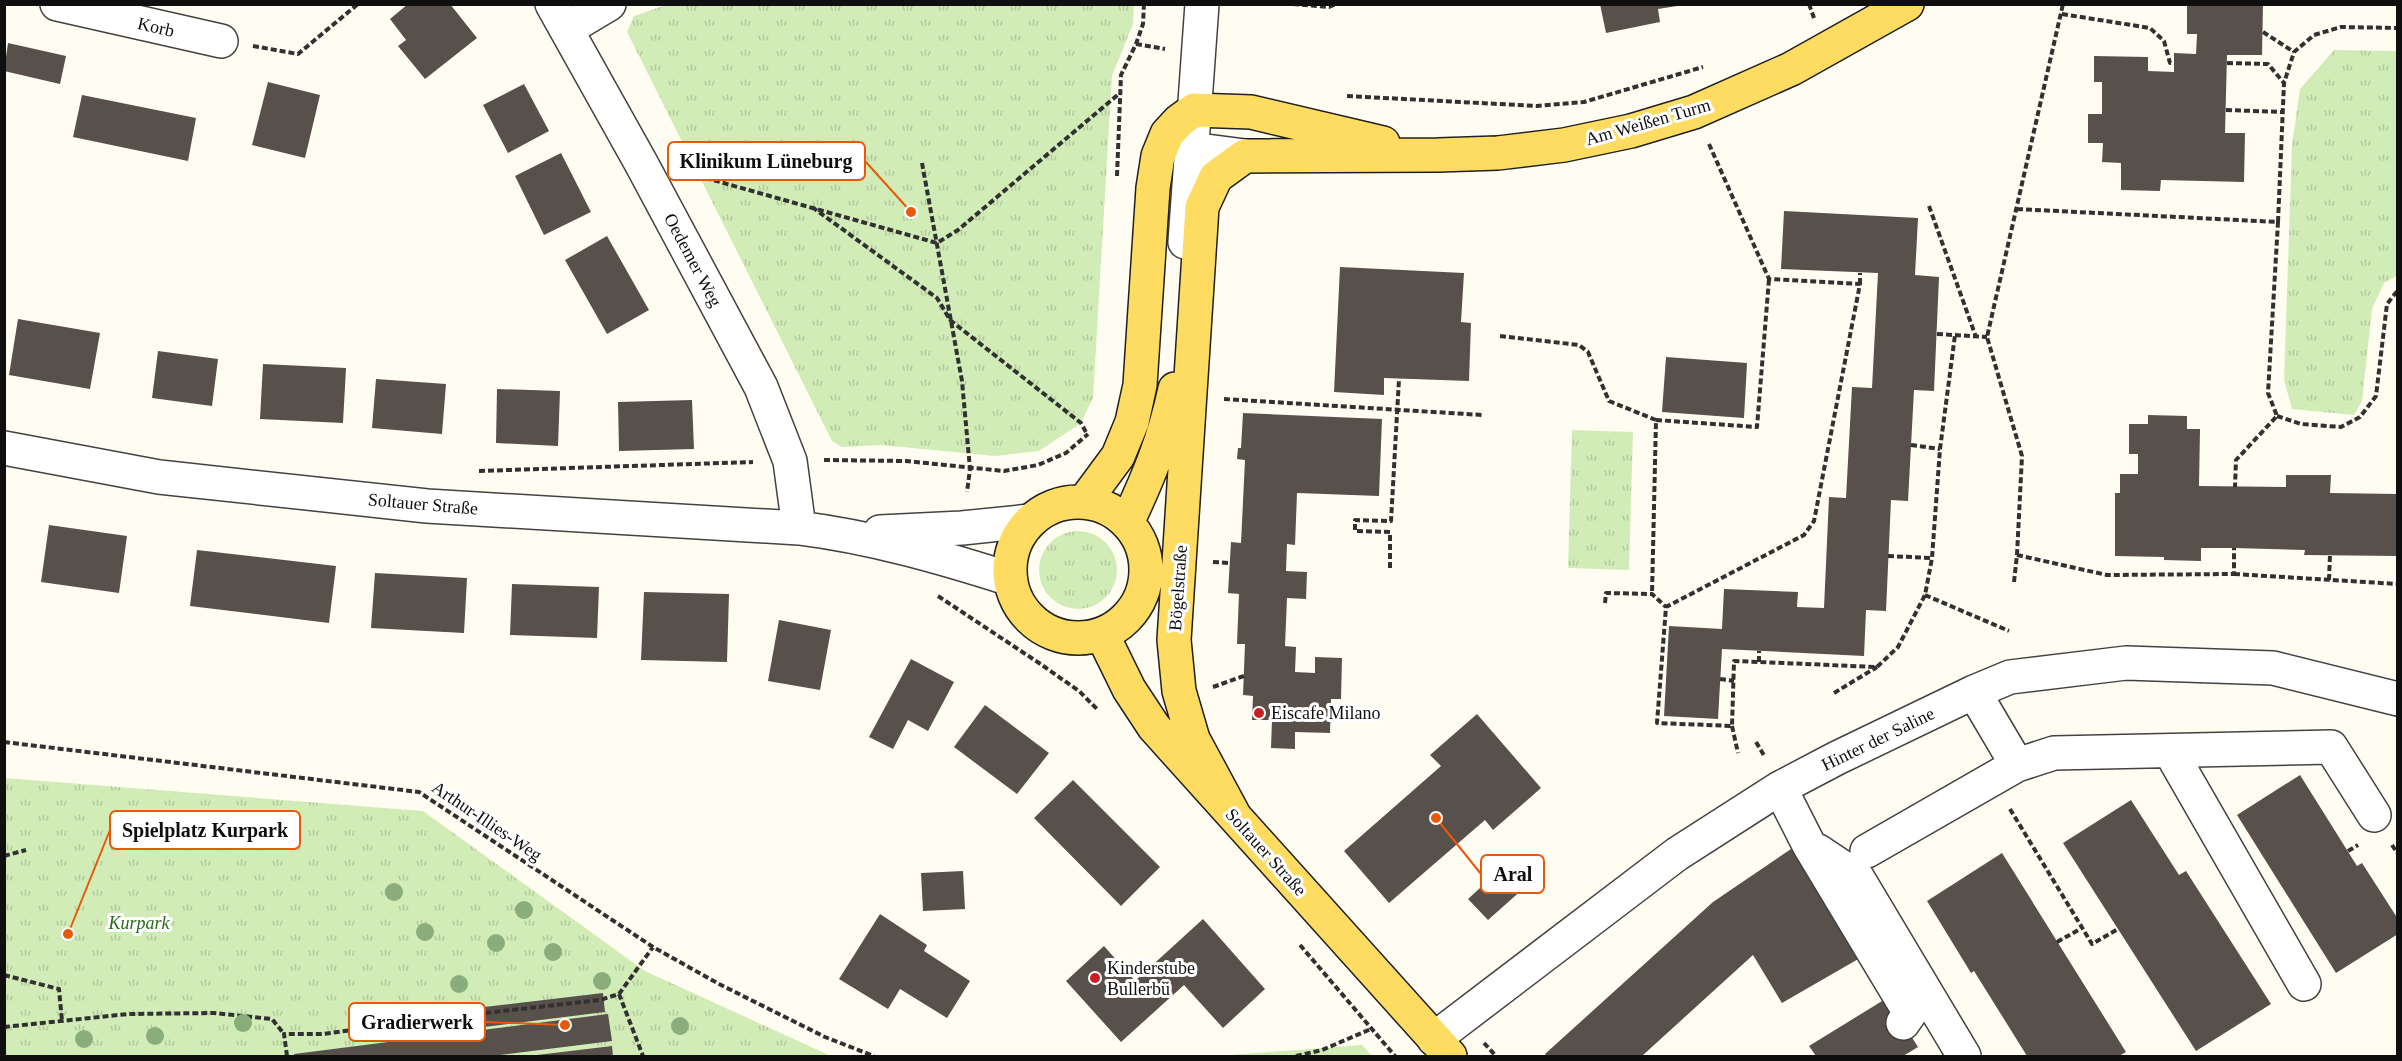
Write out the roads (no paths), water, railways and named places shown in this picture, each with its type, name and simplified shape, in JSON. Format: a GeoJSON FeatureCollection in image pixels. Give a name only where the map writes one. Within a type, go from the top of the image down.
{"type":"FeatureCollection","features":[{"type":"Feature","properties":{"kind":"main road","name":"Am Weißen Turm"},"geometry":{"type":"LineString","coordinates":[[1245,156],[1498,153],[1564,145],[1631,130],[1694,112],[1791,69],[1907,4]]}},
{"type":"Feature","properties":{"kind":"main road","name":"Am Weißen Turm"},"geometry":{"type":"LineString","coordinates":[[1194,110],[1251,112],[1438,155]]}},
{"type":"Feature","properties":{"kind":"main road"},"geometry":{"type":"LineString","coordinates":[[1084,502],[1118,456],[1132,422],[1140,385],[1158,156],[1167,134],[1194,110]]}},
{"type":"Feature","properties":{"kind":"main road","name":"Bögelstraße"},"geometry":{"type":"LineString","coordinates":[[1127,523],[1149,477],[1184,388],[1194,346],[1202,207],[1216,177],[1245,156]]}},
{"type":"Feature","properties":{"kind":"main road","name":"Bögelstraße"},"geometry":{"type":"LineString","coordinates":[[1184,388],[1174,640],[1179,691],[1193,739],[1235,817]]}},
{"type":"Feature","properties":{"kind":"main road","name":"Soltauer Straße"},"geometry":{"type":"LineString","coordinates":[[1084,502],[1109,508],[1127,523],[1144,552],[1144,585],[1129,615],[1102,634],[1072,639],[1043,629],[1020,608],[1010,579],[1013,547],[1030,521],[1055,505],[1084,502]]}},
{"type":"Feature","properties":{"kind":"main road","name":"Soltauer Straße"},"geometry":{"type":"LineString","coordinates":[[1102,634],[1129,689],[1154,727],[1442,1048]]}},
{"type":"Feature","properties":{"kind":"street","name":"Korb"},"geometry":{"type":"LineString","coordinates":[[57,4],[221,41]]}},
{"type":"Feature","properties":{"kind":"street"},"geometry":{"type":"LineString","coordinates":[[560,17],[609,4]]}},
{"type":"Feature","properties":{"kind":"street","name":"Bögelstraße"},"geometry":{"type":"LineString","coordinates":[[1184,388],[1191,149],[1202,4]]}},
{"type":"Feature","properties":{"kind":"street","name":"Oedemer Weg"},"geometry":{"type":"LineString","coordinates":[[560,17],[761,387],[790,461],[799,528]]}},
{"type":"Feature","properties":{"kind":"street","name":"Am Weißen Turm"},"geometry":{"type":"LineString","coordinates":[[1191,149],[1245,156]]}},
{"type":"Feature","properties":{"kind":"street","name":"Soltauer Straße"},"geometry":{"type":"LineString","coordinates":[[4,448],[159,477],[427,506],[799,528],[845,534],[959,562],[1010,579]]}},
{"type":"Feature","properties":{"kind":"street","name":"Soltauer Straße"},"geometry":{"type":"LineString","coordinates":[[845,534],[962,528],[1030,521]]}},
{"type":"Feature","properties":{"kind":"street","name":"Hinter der Saline"},"geometry":{"type":"LineString","coordinates":[[1442,1048],[1677,854],[1780,788],[1837,758],[2010,677],[2126,663],[2273,668],[2397,699]]}},
{"type":"Feature","properties":{"kind":"street"},"geometry":{"type":"LineString","coordinates":[[1974,692],[2004,772]]}},
{"type":"Feature","properties":{"kind":"street"},"geometry":{"type":"LineString","coordinates":[[1867,851],[2004,772],[2054,753],[2331,747],[2374,815]]}},
{"type":"Feature","properties":{"kind":"street"},"geometry":{"type":"LineString","coordinates":[[2170,752],[2304,984]]}},
{"type":"Feature","properties":{"kind":"street"},"geometry":{"type":"LineString","coordinates":[[1780,788],[1809,845],[1910,1013],[1903,1023]]}},
{"type":"Feature","properties":{"kind":"street"},"geometry":{"type":"LineString","coordinates":[[1809,845],[1857,877],[1964,1056]]}},
{"type":"Feature","properties":{"kind":"place","name":"Klinikum Lüneburg"},"geometry":{"type":"Point","coordinates":[911,212]}},
{"type":"Feature","properties":{"kind":"place","name":"Eiscafe Milano"},"geometry":{"type":"Point","coordinates":[1259,713]}},
{"type":"Feature","properties":{"kind":"place","name":"Aral"},"geometry":{"type":"Point","coordinates":[1436,818]}},
{"type":"Feature","properties":{"kind":"place","name":"Spielplatz Kurpark"},"geometry":{"type":"Point","coordinates":[68,934]}},
{"type":"Feature","properties":{"kind":"place","name":"Kinderstube Bullerbü"},"geometry":{"type":"Point","coordinates":[1095,978]}},
{"type":"Feature","properties":{"kind":"place","name":"Gradierwerk"},"geometry":{"type":"Point","coordinates":[565,1025]}},
{"type":"Feature","properties":{"kind":"park label","name":"Kurpark"},"geometry":{"type":"Point","coordinates":[139,923]}}]}
